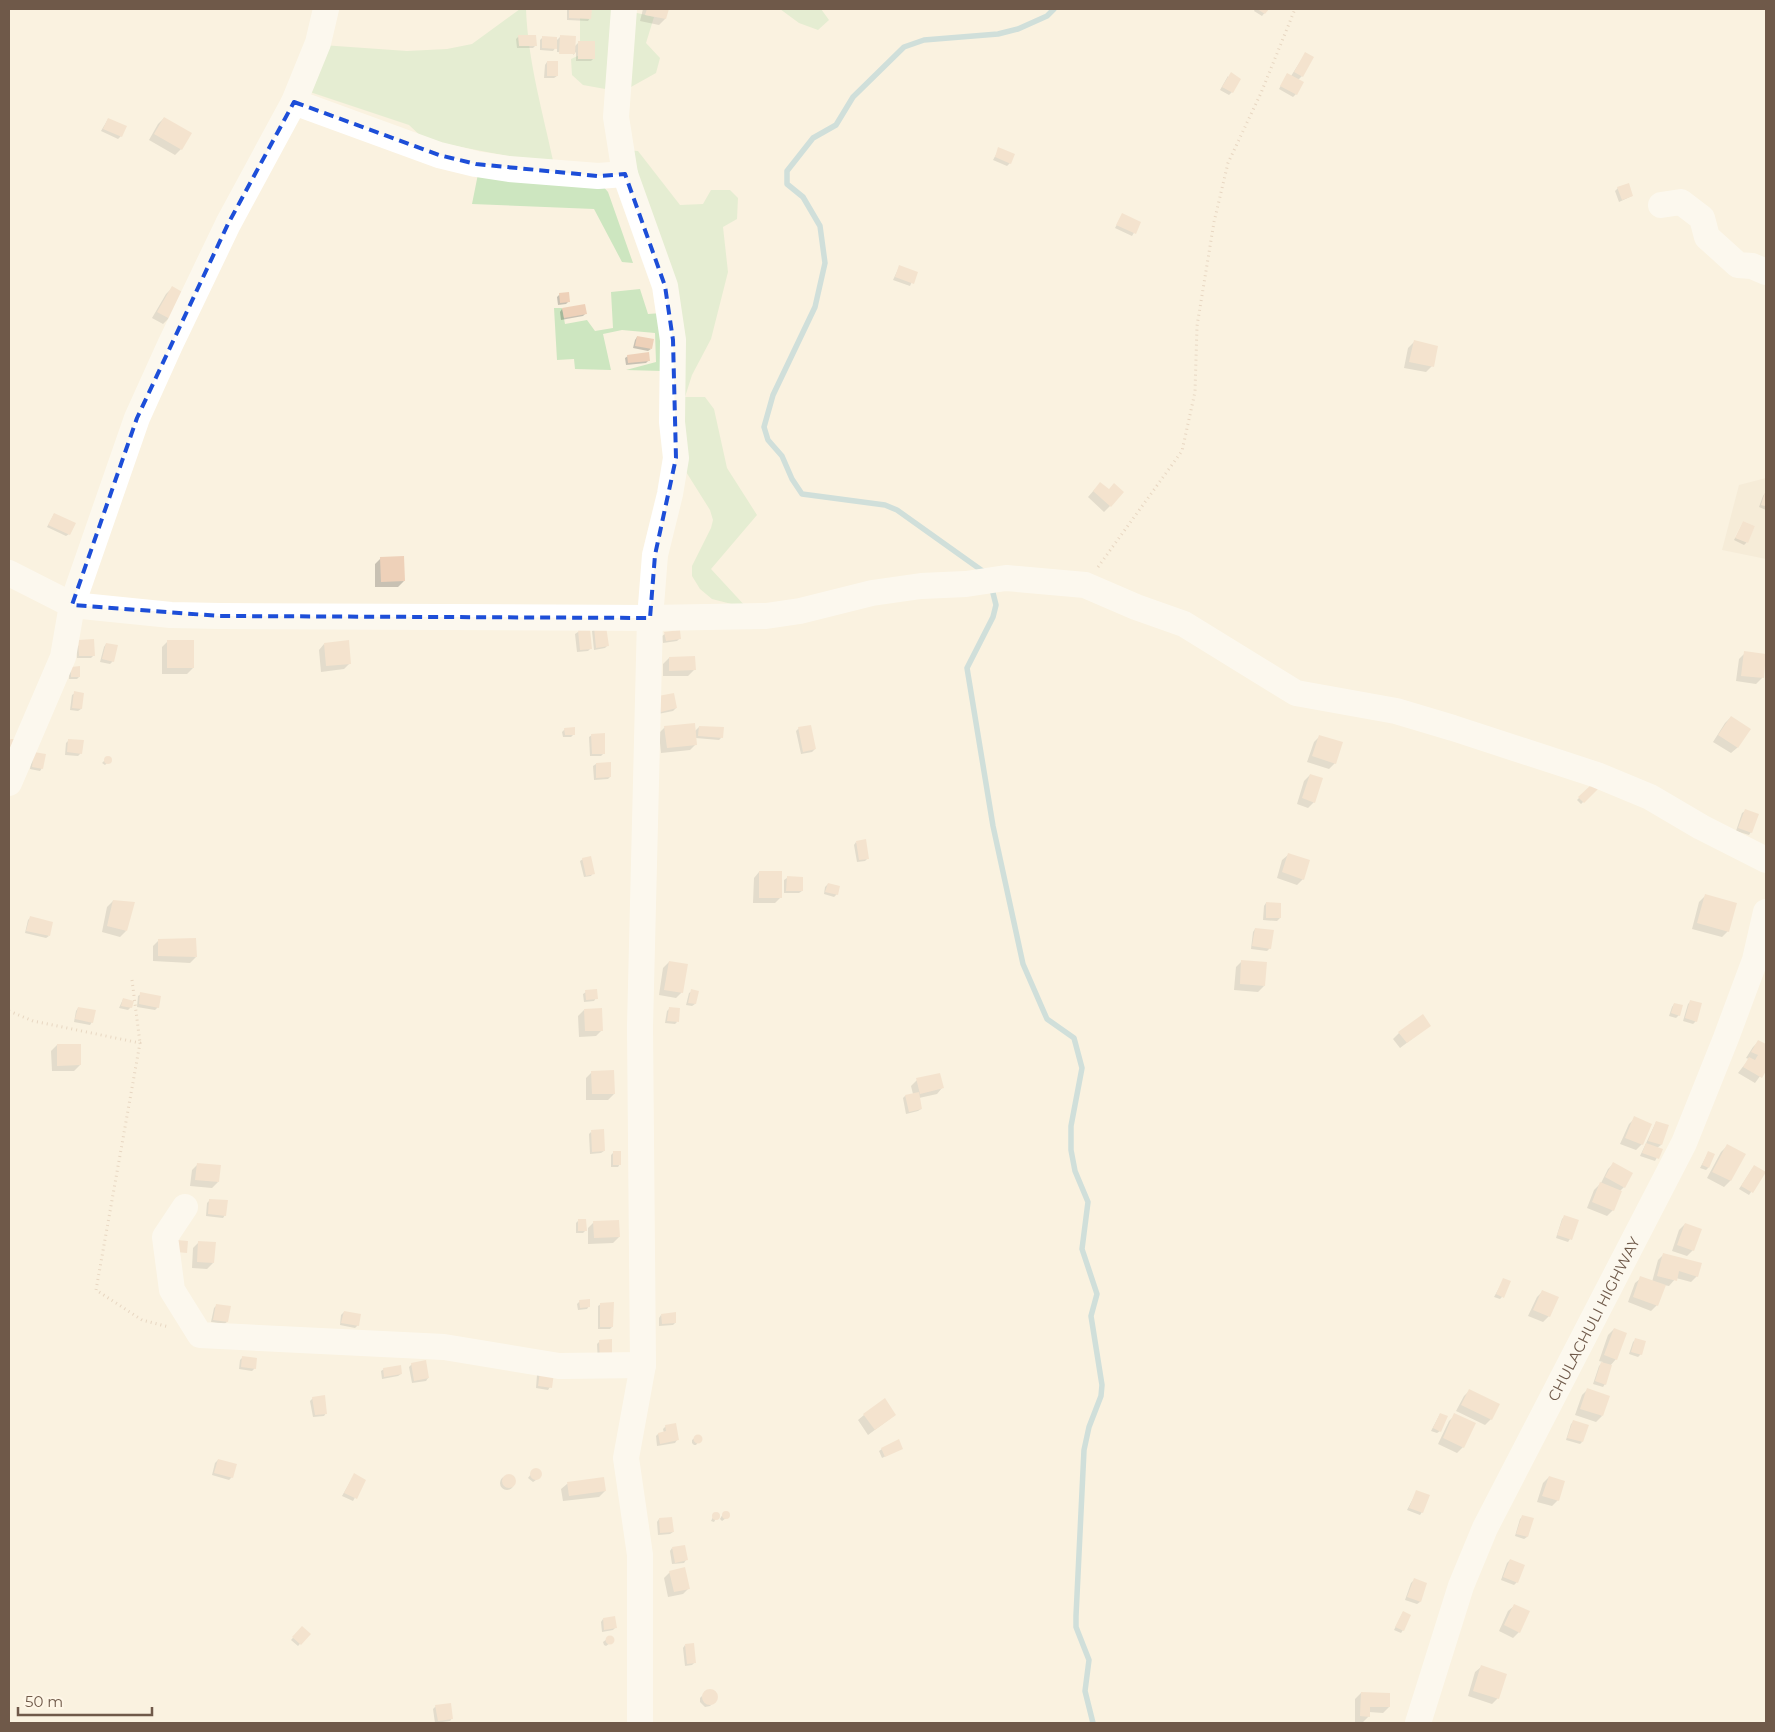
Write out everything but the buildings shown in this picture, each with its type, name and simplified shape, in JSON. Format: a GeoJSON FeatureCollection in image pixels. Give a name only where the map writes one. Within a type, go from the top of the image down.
{"type":"FeatureCollection","features":[{"type":"Feature","properties":{"kind":"street"},"geometry":{"type":"LineString","coordinates":[[9,782],[64,657],[72,605],[137,418],[228,224],[294,102],[318,43],[326,9]]}},
{"type":"Feature","properties":{"kind":"street"},"geometry":{"type":"LineString","coordinates":[[624,9],[616,117],[625,174],[665,286],[673,340],[672,422],[676,458],[670,494],[655,555],[650,618],[640,1027],[643,1365],[626,1458],[640,1555],[640,1723]]}},
{"type":"Feature","properties":{"kind":"street"},"geometry":{"type":"LineString","coordinates":[[294,102],[431,152],[476,164],[509,169],[598,176],[625,174]]}},
{"type":"Feature","properties":{"kind":"street"},"geometry":{"type":"LineString","coordinates":[[1661,205],[1681,202],[1702,218],[1707,237],[1738,265],[1752,266],[1766,272]]}},
{"type":"Feature","properties":{"kind":"street"},"geometry":{"type":"LineString","coordinates":[[9,573],[72,605],[171,615],[220,616],[650,618],[766,616],[800,611],[872,593],[921,586],[966,584],[1006,578],[1085,585],[1136,607],[1184,624],[1296,693],[1396,711],[1471,733],[1596,775],[1650,797],[1701,827],[1766,860]]}},
{"type":"Feature","properties":{"kind":"street","name":"CHULACHULI HIGHWAY"},"geometry":{"type":"LineString","coordinates":[[1418,1723],[1460,1586],[1485,1528],[1684,1143],[1755,960],[1766,912]]}},
{"type":"Feature","properties":{"kind":"street"},"geometry":{"type":"LineString","coordinates":[[185,1207],[165,1237],[172,1290],[200,1335],[444,1347],[559,1366],[643,1365]]}},
{"type":"Feature","properties":{"kind":"path"},"geometry":{"type":"LineString","coordinates":[[1085,585],[1182,452],[1195,392],[1197,326],[1214,222],[1228,162],[1261,93],[1295,9]]}},
{"type":"Feature","properties":{"kind":"path"},"geometry":{"type":"LineString","coordinates":[[132,980],[140,1043],[96,1290],[142,1320],[200,1335]]}},
{"type":"Feature","properties":{"kind":"path"},"geometry":{"type":"LineString","coordinates":[[9,1012],[34,1021],[140,1043]]}},
{"type":"Feature","properties":{"kind":"highlighted area"},"geometry":{"type":"Polygon","coordinates":[[[294,102],[439,155],[476,164],[598,176],[625,174],[665,286],[673,340],[676,458],[655,555],[650,618],[220,616],[72,605],[137,418],[228,224],[294,102]]]}},
{"type":"Feature","properties":{"kind":"shaded area"},"geometry":{"type":"Polygon","coordinates":[[[1766,478],[1766,492],[1761,505],[1766,506],[1766,559],[1722,550],[1739,485],[1766,478]],[[1743,521],[1735,537],[1747,543],[1755,526],[1743,521]]]}},
{"type":"Feature","properties":{"kind":"green space"},"geometry":{"type":"Polygon","coordinates":[[[520,9],[526,9],[533,68],[554,165],[425,140],[409,125],[307,91],[322,45],[407,51],[447,49],[472,44],[520,9]]]}},
{"type":"Feature","properties":{"kind":"green space"},"geometry":{"type":"Polygon","coordinates":[[[580,9],[620,9],[654,17],[646,43],[660,58],[656,73],[622,92],[583,85],[572,75],[571,59],[580,55],[580,9]]]}},
{"type":"Feature","properties":{"kind":"green space"},"geometry":{"type":"Polygon","coordinates":[[[780,9],[821,9],[829,20],[818,30],[799,23],[780,9]]]}},
{"type":"Feature","properties":{"kind":"green space"},"geometry":{"type":"Polygon","coordinates":[[[624,150],[638,151],[680,205],[703,204],[711,190],[730,190],[738,198],[737,219],[723,227],[728,272],[711,339],[692,375],[685,397],[705,397],[714,409],[727,468],[757,515],[711,569],[747,608],[712,599],[700,589],[692,576],[692,566],[711,528],[713,520],[710,510],[683,467],[679,412],[624,150]]]}},
{"type":"Feature","properties":{"kind":"green space"},"geometry":{"type":"Polygon","coordinates":[[[478,174],[602,185],[608,192],[633,263],[622,262],[594,209],[472,204],[478,174]]]}},
{"type":"Feature","properties":{"kind":"green space"},"geometry":{"type":"Polygon","coordinates":[[[640,289],[648,314],[662,313],[662,371],[626,370],[656,362],[655,333],[622,330],[603,334],[611,370],[575,369],[574,359],[557,360],[554,308],[562,308],[565,324],[587,320],[595,331],[613,328],[611,292],[640,289]]]}},
{"type":"Feature","properties":{"kind":"waterway"},"geometry":{"type":"LineString","coordinates":[[984,572],[897,510],[885,505],[802,494],[792,479],[782,456],[768,440],[764,427],[773,395],[815,307],[825,263],[820,226],[803,197],[787,184],[787,171],[813,138],[836,125],[853,97],[904,47],[924,40],[998,34],[1018,29],[1047,16],[1054,9]]}},
{"type":"Feature","properties":{"kind":"waterway"},"geometry":{"type":"LineString","coordinates":[[993,593],[996,605],[993,617],[967,668],[993,826],[1023,964],[1047,1019],[1074,1038],[1082,1068],[1071,1126],[1071,1150],[1075,1171],[1088,1202],[1082,1249],[1097,1294],[1091,1316],[1102,1385],[1101,1396],[1089,1427],[1084,1450],[1076,1627],[1089,1660],[1085,1691],[1093,1723]]}}]}
